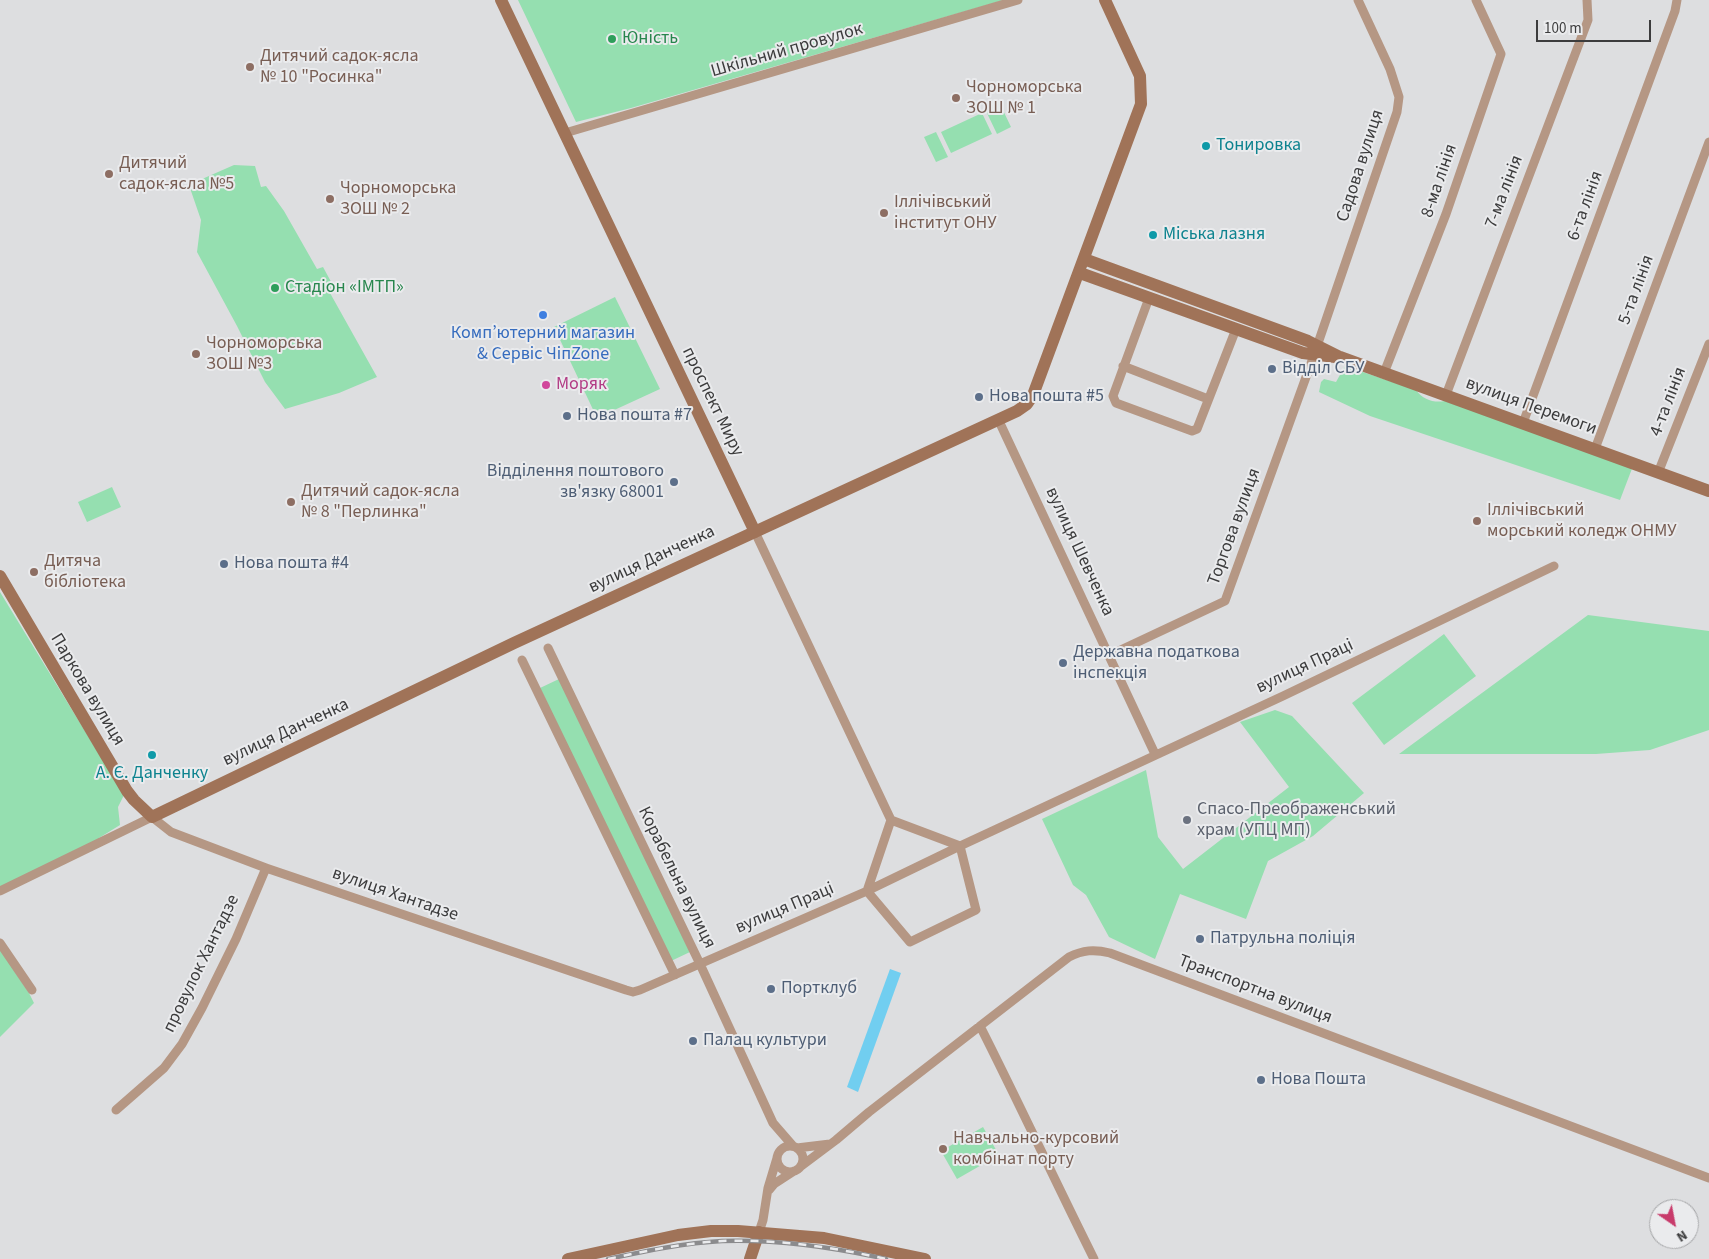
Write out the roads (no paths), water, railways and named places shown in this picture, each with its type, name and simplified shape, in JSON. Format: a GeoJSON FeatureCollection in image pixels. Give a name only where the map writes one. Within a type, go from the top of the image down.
{"type":"FeatureCollection","features":[{"type":"Feature","properties":{"kind":"main road","name":"проспект Миру"},"geometry":{"type":"LineString","coordinates":[[501,0],[755,532]]}},
{"type":"Feature","properties":{"kind":"main road","name":"вулиця Данченка"},"geometry":{"type":"LineString","coordinates":[[152,817],[514,643],[1027,404],[1033,395],[1080,273],[1140,104],[1140,76],[1105,0]]}},
{"type":"Feature","properties":{"kind":"main road","name":"вулиця Перемоги"},"geometry":{"type":"LineString","coordinates":[[1084,259],[1316,350],[1446,394],[1709,491]]}},
{"type":"Feature","properties":{"kind":"main road","name":"вулиця Перемоги"},"geometry":{"type":"LineString","coordinates":[[1080,273],[1303,353],[1316,350]]}},
{"type":"Feature","properties":{"kind":"main road","name":"Паркова вулиця"},"geometry":{"type":"LineString","coordinates":[[0,576],[127,791],[152,817]]}},
{"type":"Feature","properties":{"kind":"main road"},"geometry":{"type":"LineString","coordinates":[[568,1259],[678,1235],[711,1231],[759,1232],[824,1238],[925,1259]]}},
{"type":"Feature","properties":{"kind":"main road"},"geometry":{"type":"LineString","coordinates":[[750,1259],[759,1232]]}},
{"type":"Feature","properties":{"kind":"street","name":"Шкільний провулок"},"geometry":{"type":"LineString","coordinates":[[565,133],[1018,0]]}},
{"type":"Feature","properties":{"kind":"street","name":"Садова вулиця"},"geometry":{"type":"LineString","coordinates":[[1316,350],[1397,112],[1398,97],[1390,69],[1358,0]]}},
{"type":"Feature","properties":{"kind":"street","name":"8-ма лінія"},"geometry":{"type":"LineString","coordinates":[[1384,373],[1446,214],[1501,54],[1476,0]]}},
{"type":"Feature","properties":{"kind":"street","name":"7-ма лінія"},"geometry":{"type":"LineString","coordinates":[[1446,394],[1588,20],[1587,0]]}},
{"type":"Feature","properties":{"kind":"street","name":"6-та лінія"},"geometry":{"type":"LineString","coordinates":[[1523,423],[1675,11],[1677,0]]}},
{"type":"Feature","properties":{"kind":"street","name":"5-та лінія"},"geometry":{"type":"LineString","coordinates":[[1594,449],[1709,142]]}},
{"type":"Feature","properties":{"kind":"street"},"geometry":{"type":"LineString","coordinates":[[1149,298],[1123,366],[1113,396],[1114,400],[1116,403],[1192,431],[1195,431],[1236,329]]}},
{"type":"Feature","properties":{"kind":"street","name":"4-та лінія"},"geometry":{"type":"LineString","coordinates":[[1658,473],[1709,344]]}},
{"type":"Feature","properties":{"kind":"street","name":"Торгова вулиця"},"geometry":{"type":"LineString","coordinates":[[1110,655],[1225,601],[1316,350]]}},
{"type":"Feature","properties":{"kind":"street"},"geometry":{"type":"LineString","coordinates":[[1123,366],[1208,399]]}},
{"type":"Feature","properties":{"kind":"street","name":"вулиця Шевченка"},"geometry":{"type":"LineString","coordinates":[[998,419],[1155,754]]}},
{"type":"Feature","properties":{"kind":"street","name":"проспект Миру"},"geometry":{"type":"LineString","coordinates":[[755,532],[891,820]]}},
{"type":"Feature","properties":{"kind":"street","name":"вулиця Праці"},"geometry":{"type":"LineString","coordinates":[[633,992],[867,891],[1554,566]]}},
{"type":"Feature","properties":{"kind":"street","name":"Корабельна вулиця"},"geometry":{"type":"LineString","coordinates":[[548,648],[700,964],[773,1123]]}},
{"type":"Feature","properties":{"kind":"street"},"geometry":{"type":"LineString","coordinates":[[522,660],[675,975]]}},
{"type":"Feature","properties":{"kind":"street"},"geometry":{"type":"LineString","coordinates":[[0,891],[152,817]]}},
{"type":"Feature","properties":{"kind":"street","name":"вулиця Хантадзе"},"geometry":{"type":"LineString","coordinates":[[152,817],[171,832],[266,868],[633,992]]}},
{"type":"Feature","properties":{"kind":"street"},"geometry":{"type":"LineString","coordinates":[[891,820],[960,846],[976,910],[910,942],[867,891],[891,820]]}},
{"type":"Feature","properties":{"kind":"street","name":"провулок Хантадзе"},"geometry":{"type":"LineString","coordinates":[[116,1110],[164,1068],[182,1044],[236,939],[266,868]]}},
{"type":"Feature","properties":{"kind":"street"},"geometry":{"type":"LineString","coordinates":[[0,943],[32,990]]}},
{"type":"Feature","properties":{"kind":"street","name":"Транспортна вулиця"},"geometry":{"type":"LineString","coordinates":[[766,1194],[774,1184],[798,1169],[1069,958],[1079,952],[1099,950],[1709,1178]]}},
{"type":"Feature","properties":{"kind":"street"},"geometry":{"type":"LineString","coordinates":[[980,1026],[1028,1120],[1054,1179],[1094,1259]]}},
{"type":"Feature","properties":{"kind":"street"},"geometry":{"type":"LineString","coordinates":[[773,1123],[802,1155],[803,1160],[798,1169],[791,1172],[780,1167],[773,1123]]}},
{"type":"Feature","properties":{"kind":"street","name":"Транспортна вулиця"},"geometry":{"type":"LineString","coordinates":[[795,1147],[824,1145],[833,1142]]}},
{"type":"Feature","properties":{"kind":"street"},"geometry":{"type":"LineString","coordinates":[[759,1232],[763,1220],[766,1194],[777,1156],[784,1147],[795,1147]]}},
{"type":"Feature","properties":{"kind":"water"},"geometry":{"type":"Polygon","coordinates":[[[890,969],[901,973],[858,1092],[847,1087],[890,969]]]}},
{"type":"Feature","properties":{"kind":"railway"},"geometry":{"type":"LineString","coordinates":[[608,1259],[651,1250],[722,1241],[764,1241],[805,1245],[886,1259]]}},
{"type":"Feature","properties":{"kind":"place","name":"Юність"},"geometry":{"type":"Point","coordinates":[612,39]}},
{"type":"Feature","properties":{"kind":"place","name":"Дитячий садок-ясла № 10 \"Росинка\""},"geometry":{"type":"Point","coordinates":[250,67]}},
{"type":"Feature","properties":{"kind":"place","name":"Чорноморська ЗОШ № 1"},"geometry":{"type":"Point","coordinates":[956,98]}},
{"type":"Feature","properties":{"kind":"place","name":"Тонировка"},"geometry":{"type":"Point","coordinates":[1206,146]}},
{"type":"Feature","properties":{"kind":"place","name":"Дитячий садок-ясла №5"},"geometry":{"type":"Point","coordinates":[109,174]}},
{"type":"Feature","properties":{"kind":"place","name":"Чорноморська ЗОШ № 2"},"geometry":{"type":"Point","coordinates":[330,199]}},
{"type":"Feature","properties":{"kind":"place","name":"Іллічівський інститут ОНУ"},"geometry":{"type":"Point","coordinates":[884,213]}},
{"type":"Feature","properties":{"kind":"place","name":"Міська лазня"},"geometry":{"type":"Point","coordinates":[1153,235]}},
{"type":"Feature","properties":{"kind":"place","name":"Стадіон «ІМТП»"},"geometry":{"type":"Point","coordinates":[275,288]}},
{"type":"Feature","properties":{"kind":"place","name":"Комп’ютерний магазин & Сервіс ЧіпZone"},"geometry":{"type":"Point","coordinates":[543,315]}},
{"type":"Feature","properties":{"kind":"place","name":"Чорноморська ЗОШ №3"},"geometry":{"type":"Point","coordinates":[196,354]}},
{"type":"Feature","properties":{"kind":"place","name":"Відділ СБУ"},"geometry":{"type":"Point","coordinates":[1272,369]}},
{"type":"Feature","properties":{"kind":"place","name":"Моряк"},"geometry":{"type":"Point","coordinates":[546,385]}},
{"type":"Feature","properties":{"kind":"place","name":"Нова пошта #5"},"geometry":{"type":"Point","coordinates":[979,397]}},
{"type":"Feature","properties":{"kind":"place","name":"Нова пошта #7"},"geometry":{"type":"Point","coordinates":[567,416]}},
{"type":"Feature","properties":{"kind":"place","name":"Відділення поштового зв'язку 68001"},"geometry":{"type":"Point","coordinates":[674,482]}},
{"type":"Feature","properties":{"kind":"place","name":"Дитячий садок-ясла № 8 \"Перлинка\""},"geometry":{"type":"Point","coordinates":[291,502]}},
{"type":"Feature","properties":{"kind":"place","name":"Іллічівський морський коледж ОНМУ"},"geometry":{"type":"Point","coordinates":[1477,521]}},
{"type":"Feature","properties":{"kind":"place","name":"Нова пошта #4"},"geometry":{"type":"Point","coordinates":[224,564]}},
{"type":"Feature","properties":{"kind":"place","name":"Дитяча бібліотека"},"geometry":{"type":"Point","coordinates":[34,572]}},
{"type":"Feature","properties":{"kind":"place","name":"Державна податкова інспекція"},"geometry":{"type":"Point","coordinates":[1063,663]}},
{"type":"Feature","properties":{"kind":"place","name":"А. Є. Данченку"},"geometry":{"type":"Point","coordinates":[152,755]}},
{"type":"Feature","properties":{"kind":"place","name":"Спасо-Преображенський храм (УПЦ МП)"},"geometry":{"type":"Point","coordinates":[1187,820]}},
{"type":"Feature","properties":{"kind":"place","name":"Патрульна поліція"},"geometry":{"type":"Point","coordinates":[1200,939]}},
{"type":"Feature","properties":{"kind":"place","name":"Портклуб"},"geometry":{"type":"Point","coordinates":[771,989]}},
{"type":"Feature","properties":{"kind":"place","name":"Палац культури"},"geometry":{"type":"Point","coordinates":[693,1041]}},
{"type":"Feature","properties":{"kind":"place","name":"Нова Пошта"},"geometry":{"type":"Point","coordinates":[1261,1080]}},
{"type":"Feature","properties":{"kind":"place","name":"Навчально-курсовий комбінат порту"},"geometry":{"type":"Point","coordinates":[943,1149]}}]}
